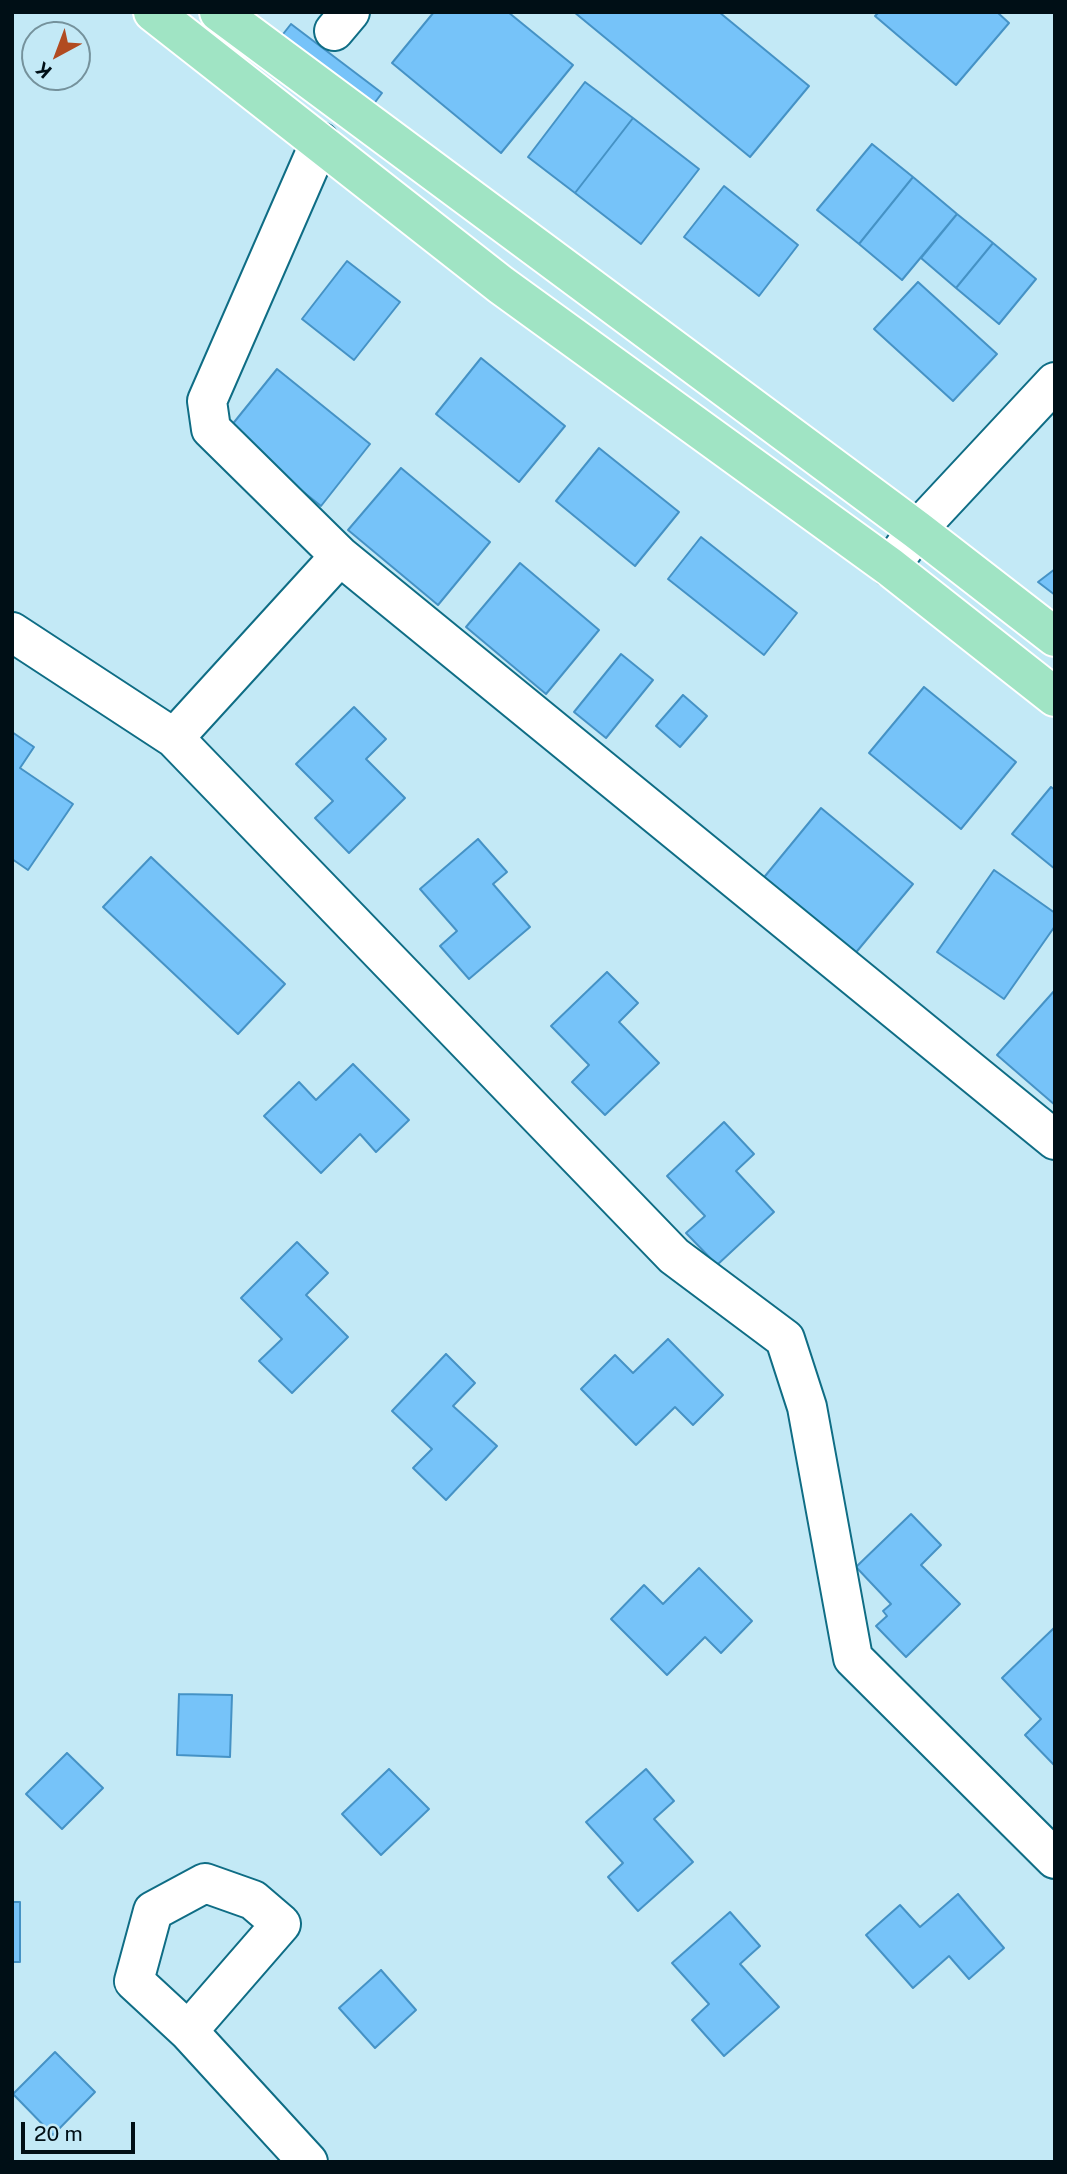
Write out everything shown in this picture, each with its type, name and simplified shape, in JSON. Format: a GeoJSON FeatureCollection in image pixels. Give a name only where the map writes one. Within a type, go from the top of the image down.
{"type":"FeatureCollection","features":[{"type":"Feature","properties":{"kind":"main road"},"geometry":{"type":"LineString","coordinates":[[153,12],[501,285],[890,567],[1055,697]]}},
{"type":"Feature","properties":{"kind":"main road"},"geometry":{"type":"LineString","coordinates":[[219,12],[916,530],[1055,637]]}},
{"type":"Feature","properties":{"kind":"street"},"geometry":{"type":"LineString","coordinates":[[320,142],[207,401],[211,429],[340,556],[1055,1140]]}},
{"type":"Feature","properties":{"kind":"street"},"geometry":{"type":"LineString","coordinates":[[890,567],[916,530],[1055,382]]}},
{"type":"Feature","properties":{"kind":"street"},"geometry":{"type":"LineString","coordinates":[[174,738],[340,556]]}},
{"type":"Feature","properties":{"kind":"street"},"geometry":{"type":"LineString","coordinates":[[12,632],[174,738],[674,1256],[785,1339],[807,1407],[853,1658],[1055,1859]]}},
{"type":"Feature","properties":{"kind":"street"},"geometry":{"type":"LineString","coordinates":[[188,2031],[308,2162]]}},
{"type":"Feature","properties":{"kind":"building"},"geometry":{"type":"Polygon","coordinates":[[[434,12],[508,12],[573,65],[501,153],[392,63],[434,12]]]}},
{"type":"Feature","properties":{"kind":"building"},"geometry":{"type":"Polygon","coordinates":[[[574,12],[719,12],[809,86],[750,157],[574,12]]]}},
{"type":"Feature","properties":{"kind":"building"},"geometry":{"type":"Polygon","coordinates":[[[879,12],[997,12],[1009,23],[956,85],[875,16],[879,12]]]}},
{"type":"Feature","properties":{"kind":"building"},"geometry":{"type":"Polygon","coordinates":[[[291,24],[382,93],[367,113],[276,43],[291,24]]]}},
{"type":"Feature","properties":{"kind":"building"},"geometry":{"type":"Polygon","coordinates":[[[585,82],[633,118],[575,193],[528,157],[585,82]]]}},
{"type":"Feature","properties":{"kind":"building"},"geometry":{"type":"Polygon","coordinates":[[[633,118],[699,169],[641,244],[575,193],[633,118]]]}},
{"type":"Feature","properties":{"kind":"building"},"geometry":{"type":"Polygon","coordinates":[[[872,144],[913,177],[859,244],[817,210],[872,144]]]}},
{"type":"Feature","properties":{"kind":"building"},"geometry":{"type":"Polygon","coordinates":[[[913,177],[957,214],[902,280],[859,244],[913,177]]]}},
{"type":"Feature","properties":{"kind":"building"},"geometry":{"type":"Polygon","coordinates":[[[724,186],[798,245],[759,296],[684,237],[724,186]]]}},
{"type":"Feature","properties":{"kind":"building"},"geometry":{"type":"Polygon","coordinates":[[[957,214],[993,243],[956,288],[921,258],[957,214]]]}},
{"type":"Feature","properties":{"kind":"building"},"geometry":{"type":"Polygon","coordinates":[[[993,243],[1036,279],[999,324],[956,288],[993,243]]]}},
{"type":"Feature","properties":{"kind":"building"},"geometry":{"type":"Polygon","coordinates":[[[347,261],[400,302],[354,360],[302,319],[347,261]]]}},
{"type":"Feature","properties":{"kind":"building"},"geometry":{"type":"Polygon","coordinates":[[[918,282],[997,354],[953,401],[874,329],[918,282]]]}},
{"type":"Feature","properties":{"kind":"building"},"geometry":{"type":"Polygon","coordinates":[[[481,358],[565,426],[519,482],[436,414],[481,358]]]}},
{"type":"Feature","properties":{"kind":"building"},"geometry":{"type":"Polygon","coordinates":[[[277,369],[370,444],[321,506],[227,431],[277,369]]]}},
{"type":"Feature","properties":{"kind":"building"},"geometry":{"type":"Polygon","coordinates":[[[599,448],[679,512],[635,566],[556,501],[599,448]]]}},
{"type":"Feature","properties":{"kind":"building"},"geometry":{"type":"Polygon","coordinates":[[[401,468],[490,542],[438,605],[348,530],[401,468]]]}},
{"type":"Feature","properties":{"kind":"building"},"geometry":{"type":"Polygon","coordinates":[[[701,537],[797,613],[764,655],[668,579],[701,537]]]}},
{"type":"Feature","properties":{"kind":"building"},"geometry":{"type":"Polygon","coordinates":[[[520,563],[599,630],[546,694],[466,627],[520,563]]]}},
{"type":"Feature","properties":{"kind":"building"},"geometry":{"type":"Polygon","coordinates":[[[1055,569],[1055,595],[1038,582],[1055,569]]]}},
{"type":"Feature","properties":{"kind":"building"},"geometry":{"type":"Polygon","coordinates":[[[621,654],[653,680],[606,738],[574,712],[621,654]]]}},
{"type":"Feature","properties":{"kind":"building"},"geometry":{"type":"Polygon","coordinates":[[[924,687],[1016,762],[961,829],[869,753],[924,687]]]}},
{"type":"Feature","properties":{"kind":"building"},"geometry":{"type":"Polygon","coordinates":[[[683,695],[707,716],[680,747],[656,726],[683,695]]]}},
{"type":"Feature","properties":{"kind":"building"},"geometry":{"type":"Polygon","coordinates":[[[354,707],[386,739],[366,759],[405,798],[349,853],[315,818],[333,801],[296,764],[354,707]]]}},
{"type":"Feature","properties":{"kind":"building"},"geometry":{"type":"Polygon","coordinates":[[[12,732],[34,747],[20,768],[73,804],[28,870],[12,859],[12,732]]]}},
{"type":"Feature","properties":{"kind":"building"},"geometry":{"type":"Polygon","coordinates":[[[1051,787],[1055,790],[1055,869],[1012,834],[1051,787]]]}},
{"type":"Feature","properties":{"kind":"building"},"geometry":{"type":"Polygon","coordinates":[[[821,808],[913,884],[853,956],[761,881],[821,808]]]}},
{"type":"Feature","properties":{"kind":"building"},"geometry":{"type":"Polygon","coordinates":[[[478,839],[507,872],[493,884],[530,927],[469,979],[440,946],[457,931],[420,889],[478,839]]]}},
{"type":"Feature","properties":{"kind":"building"},"geometry":{"type":"Polygon","coordinates":[[[151,857],[285,984],[238,1034],[103,907],[151,857]]]}},
{"type":"Feature","properties":{"kind":"building"},"geometry":{"type":"Polygon","coordinates":[[[994,870],[1055,913],[1055,926],[1004,999],[937,952],[994,870]]]}},
{"type":"Feature","properties":{"kind":"building"},"geometry":{"type":"Polygon","coordinates":[[[607,972],[638,1003],[619,1022],[659,1063],[605,1115],[572,1082],[589,1065],[551,1026],[607,972]]]}},
{"type":"Feature","properties":{"kind":"building"},"geometry":{"type":"Polygon","coordinates":[[[1055,990],[1055,1105],[997,1055],[1055,990]]]}},
{"type":"Feature","properties":{"kind":"building"},"geometry":{"type":"Polygon","coordinates":[[[353,1064],[409,1120],[376,1152],[360,1134],[321,1173],[264,1116],[299,1082],[316,1100],[353,1064]]]}},
{"type":"Feature","properties":{"kind":"building"},"geometry":{"type":"Polygon","coordinates":[[[724,1122],[754,1154],[736,1171],[774,1212],[717,1265],[686,1233],[705,1216],[667,1176],[724,1122]]]}},
{"type":"Feature","properties":{"kind":"building"},"geometry":{"type":"Polygon","coordinates":[[[297,1242],[328,1273],[306,1295],[348,1337],[292,1393],[259,1361],[282,1339],[241,1298],[297,1242]]]}},
{"type":"Feature","properties":{"kind":"building"},"geometry":{"type":"Polygon","coordinates":[[[668,1339],[723,1395],[693,1425],[675,1407],[636,1445],[581,1389],[615,1355],[633,1373],[668,1339]]]}},
{"type":"Feature","properties":{"kind":"building"},"geometry":{"type":"Polygon","coordinates":[[[446,1354],[475,1383],[453,1406],[497,1446],[446,1500],[413,1468],[432,1449],[392,1411],[446,1354]]]}},
{"type":"Feature","properties":{"kind":"building"},"geometry":{"type":"Polygon","coordinates":[[[911,1514],[941,1545],[921,1565],[960,1604],[906,1657],[876,1626],[887,1616],[883,1611],[891,1604],[856,1567],[911,1514]]]}},
{"type":"Feature","properties":{"kind":"building"},"geometry":{"type":"Polygon","coordinates":[[[699,1568],[752,1621],[721,1653],[705,1637],[667,1675],[611,1619],[644,1585],[663,1604],[699,1568]]]}},
{"type":"Feature","properties":{"kind":"building"},"geometry":{"type":"Polygon","coordinates":[[[1055,1627],[1055,1766],[1025,1735],[1041,1719],[1002,1678],[1055,1627]]]}},
{"type":"Feature","properties":{"kind":"building"},"geometry":{"type":"Polygon","coordinates":[[[179,1694],[232,1695],[230,1757],[177,1755],[179,1694]]]}},
{"type":"Feature","properties":{"kind":"building"},"geometry":{"type":"Polygon","coordinates":[[[67,1753],[103,1788],[62,1829],[26,1794],[67,1753]]]}},
{"type":"Feature","properties":{"kind":"building"},"geometry":{"type":"Polygon","coordinates":[[[389,1769],[429,1809],[381,1855],[342,1814],[389,1769]]]}},
{"type":"Feature","properties":{"kind":"building"},"geometry":{"type":"Polygon","coordinates":[[[646,1769],[674,1801],[654,1819],[693,1862],[638,1911],[608,1877],[623,1863],[586,1822],[646,1769]]]}},
{"type":"Feature","properties":{"kind":"building"},"geometry":{"type":"Polygon","coordinates":[[[958,1894],[1004,1948],[969,1979],[949,1956],[913,1988],[866,1935],[900,1905],[920,1927],[958,1894]]]}},
{"type":"Feature","properties":{"kind":"building"},"geometry":{"type":"Polygon","coordinates":[[[12,1902],[20,1902],[20,1962],[12,1962],[12,1902]]]}},
{"type":"Feature","properties":{"kind":"building"},"geometry":{"type":"Polygon","coordinates":[[[730,1912],[760,1946],[740,1964],[779,2007],[724,2056],[692,2020],[709,2004],[672,1963],[730,1912]]]}},
{"type":"Feature","properties":{"kind":"building"},"geometry":{"type":"Polygon","coordinates":[[[381,1970],[416,2010],[375,2048],[339,2008],[381,1970]]]}},
{"type":"Feature","properties":{"kind":"building"},"geometry":{"type":"Polygon","coordinates":[[[55,2052],[95,2092],[53,2135],[13,2094],[55,2052]]]}}]}
